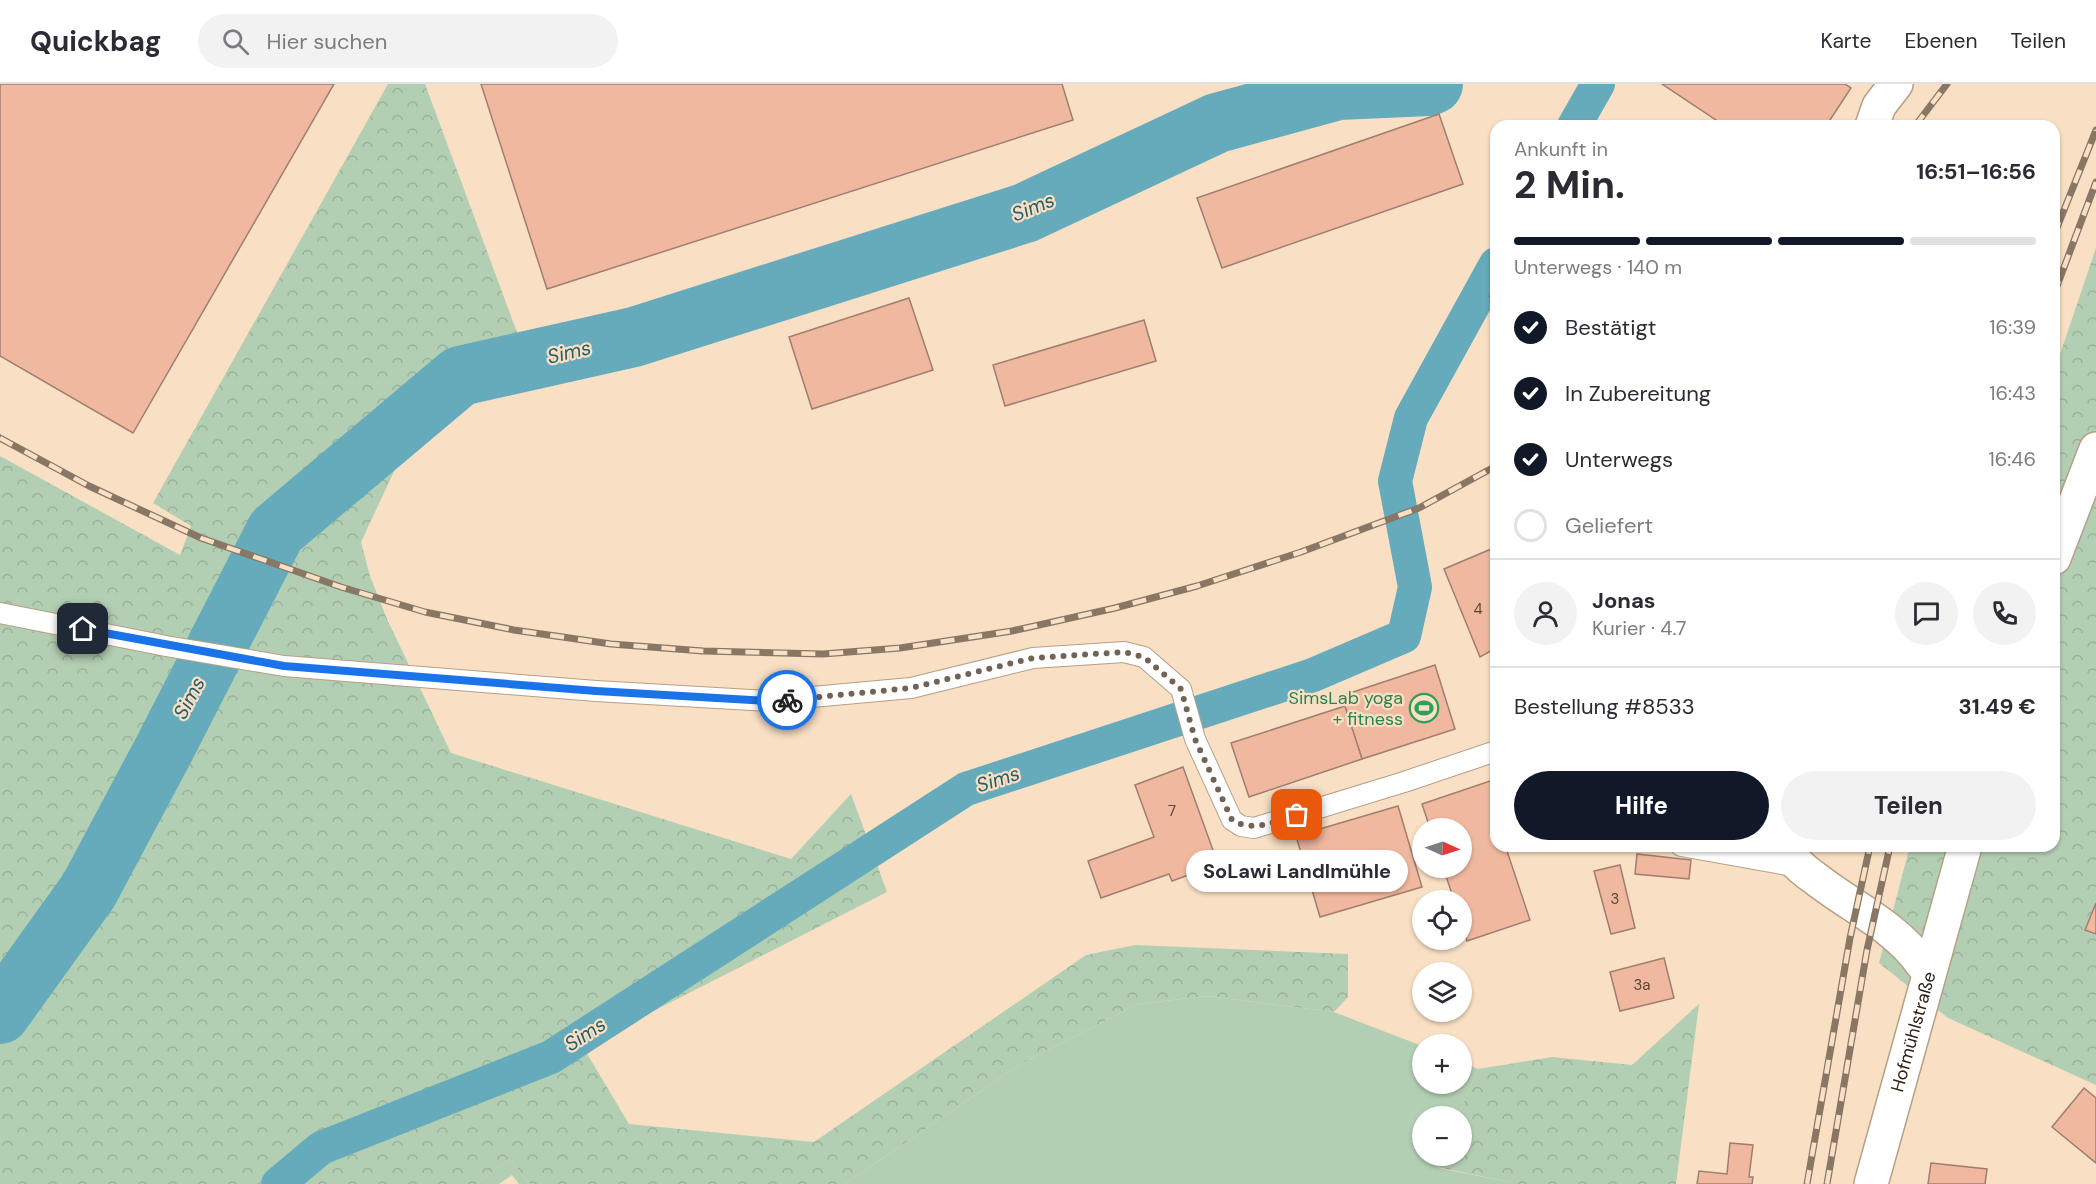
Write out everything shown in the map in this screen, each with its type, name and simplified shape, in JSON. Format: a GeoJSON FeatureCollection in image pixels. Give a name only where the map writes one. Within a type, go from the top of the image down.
{"type":"FeatureCollection","features":[{"type":"Feature","properties":{"kind":"street"},"geometry":{"type":"LineString","coordinates":[[1874,120],[1879,106],[1896,84]]}},
{"type":"Feature","properties":{"kind":"street"},"geometry":{"type":"LineString","coordinates":[[2060,542],[2096,449]]}},
{"type":"Feature","properties":{"kind":"street"},"geometry":{"type":"LineString","coordinates":[[1932,964],[1963,852]]}},
{"type":"Feature","properties":{"kind":"street","name":"Hofmühlstraße"},"geometry":{"type":"LineString","coordinates":[[1792,856],[1833,893],[1899,938],[1913,951],[1922,964],[1932,964],[1872,1184]]}},
{"type":"Feature","properties":{"kind":"lane"},"geometry":{"type":"LineString","coordinates":[[0,613],[166,646],[284,666],[596,691],[768,701],[911,688],[1033,658],[1124,652],[1144,657],[1181,689],[1195,739],[1232,820],[1241,826],[1254,828],[1404,783],[1490,753]]}},
{"type":"Feature","properties":{"kind":"lane"},"geometry":{"type":"LineString","coordinates":[[1748,852],[1792,856]]}},
{"type":"Feature","properties":{"kind":"green space"},"geometry":{"type":"Polygon","coordinates":[[[388,84],[425,84],[518,335],[398,463],[361,542],[370,576],[387,619],[451,753],[791,859],[851,794],[887,892],[583,1047],[629,1124],[814,1142],[1086,955],[1135,945],[1348,954],[1348,997],[1334,1012],[1207,996],[1138,1004],[1022,1063],[845,1184],[530,1184],[510,1159],[476,1184],[0,1184],[0,456],[180,555],[191,526],[153,503],[388,84]]]}},
{"type":"Feature","properties":{"kind":"green space"},"geometry":{"type":"Polygon","coordinates":[[[2096,248],[2096,1085],[1948,1018],[1879,963],[1908,852],[2060,852],[2060,354],[2096,248]]]}},
{"type":"Feature","properties":{"kind":"green space"},"geometry":{"type":"Polygon","coordinates":[[[1207,996],[1334,1012],[1412,1042],[1412,1094],[1467,1094],[1462,1106],[1412,1106],[1412,1166],[1439,1166],[1438,1168],[1509,1182],[1509,1184],[845,1184],[1022,1063],[1138,1004],[1207,996]]]}},
{"type":"Feature","properties":{"kind":"green space"},"geometry":{"type":"Polygon","coordinates":[[[1699,1004],[1676,1184],[1509,1184],[1509,1182],[1437,1167],[1472,1166],[1472,1106],[1462,1106],[1467,1094],[1472,1094],[1472,1083],[1478,1069],[1552,1057],[1632,1065],[1699,1004]]]}},
{"type":"Feature","properties":{"kind":"green space"},"geometry":{"type":"Polygon","coordinates":[[[1472,1067],[1478,1069],[1472,1083],[1472,1067]]]}},
{"type":"Feature","properties":{"kind":"green space"},"geometry":{"type":"Polygon","coordinates":[[[510,1159],[530,1184],[519,1184],[512,1175],[499,1184],[476,1184],[510,1159]]]}},
{"type":"Feature","properties":{"kind":"building"},"geometry":{"type":"Polygon","coordinates":[[[0,84],[334,84],[133,433],[0,356],[0,84]]]}},
{"type":"Feature","properties":{"kind":"building"},"geometry":{"type":"Polygon","coordinates":[[[481,84],[1062,84],[1073,120],[547,289],[481,84]]]}},
{"type":"Feature","properties":{"kind":"building"},"geometry":{"type":"Polygon","coordinates":[[[1662,84],[1845,84],[1851,88],[1830,120],[1716,120],[1662,84]]]}},
{"type":"Feature","properties":{"kind":"building"},"geometry":{"type":"Polygon","coordinates":[[[1439,114],[1463,184],[1222,268],[1197,198],[1439,114]]]}},
{"type":"Feature","properties":{"kind":"building"},"geometry":{"type":"Polygon","coordinates":[[[909,298],[933,370],[812,409],[789,337],[909,298]]]}},
{"type":"Feature","properties":{"kind":"building"},"geometry":{"type":"Polygon","coordinates":[[[1144,320],[1156,361],[1005,406],[993,365],[1144,320]]]}},
{"type":"Feature","properties":{"kind":"building"},"geometry":{"type":"Polygon","coordinates":[[[1490,550],[1490,651],[1480,657],[1444,569],[1490,550]]]}},
{"type":"Feature","properties":{"kind":"building"},"geometry":{"type":"Polygon","coordinates":[[[1435,665],[1455,729],[1362,759],[1341,696],[1435,665]]]}},
{"type":"Feature","properties":{"kind":"building"},"geometry":{"type":"Polygon","coordinates":[[[1345,706],[1362,759],[1249,797],[1231,743],[1345,706]]]}},
{"type":"Feature","properties":{"kind":"building"},"geometry":{"type":"Polygon","coordinates":[[[1183,767],[1218,864],[1172,881],[1169,874],[1101,898],[1088,861],[1154,837],[1135,785],[1183,767]]]}},
{"type":"Feature","properties":{"kind":"building"},"geometry":{"type":"Polygon","coordinates":[[[1490,781],[1490,852],[1507,852],[1530,920],[1472,939],[1472,890],[1451,890],[1447,878],[1472,878],[1472,818],[1427,818],[1422,804],[1490,781]]]}},
{"type":"Feature","properties":{"kind":"building"},"geometry":{"type":"Polygon","coordinates":[[[1398,806],[1412,853],[1412,878],[1419,878],[1422,887],[1320,917],[1296,836],[1398,806]]]}},
{"type":"Feature","properties":{"kind":"building"},"geometry":{"type":"Polygon","coordinates":[[[1637,854],[1691,860],[1689,879],[1635,874],[1637,854]]]}},
{"type":"Feature","properties":{"kind":"building"},"geometry":{"type":"Polygon","coordinates":[[[1620,865],[1635,928],[1611,934],[1594,871],[1620,865]]]}},
{"type":"Feature","properties":{"kind":"building"},"geometry":{"type":"Polygon","coordinates":[[[2096,903],[2096,934],[2085,930],[2096,903]]]}},
{"type":"Feature","properties":{"kind":"building"},"geometry":{"type":"Polygon","coordinates":[[[1664,958],[1674,998],[1620,1011],[1610,972],[1664,958]]]}},
{"type":"Feature","properties":{"kind":"building"},"geometry":{"type":"Polygon","coordinates":[[[2084,1088],[2096,1098],[2096,1163],[2052,1127],[2084,1088]]]}},
{"type":"Feature","properties":{"kind":"building"},"geometry":{"type":"Polygon","coordinates":[[[1730,1143],[1753,1145],[1749,1177],[1753,1177],[1752,1184],[1697,1184],[1699,1171],[1727,1174],[1730,1143]]]}},
{"type":"Feature","properties":{"kind":"building"},"geometry":{"type":"Polygon","coordinates":[[[1931,1163],[1987,1169],[1985,1184],[1928,1184],[1931,1163]]]}},
{"type":"Feature","properties":{"kind":"waterway","name":"Sims"},"geometry":{"type":"LineString","coordinates":[[0,1014],[89,890],[276,531],[460,376],[634,337],[1025,213],[1217,123],[1338,90],[1433,84]]}},
{"type":"Feature","properties":{"kind":"waterway","name":"Sims"},"geometry":{"type":"LineString","coordinates":[[1577,120],[1598,84]]}},
{"type":"Feature","properties":{"kind":"waterway","name":"Sims"},"geometry":{"type":"LineString","coordinates":[[278,1184],[321,1148],[551,1057],[966,789],[1313,675],[1404,636],[1415,587],[1395,481],[1411,418],[1490,275]]}},
{"type":"Feature","properties":{"kind":"railway"},"geometry":{"type":"LineString","coordinates":[[1920,120],[1947,84]]}},
{"type":"Feature","properties":{"kind":"railway"},"geometry":{"type":"LineString","coordinates":[[2060,220],[2096,130]]}},
{"type":"Feature","properties":{"kind":"railway"},"geometry":{"type":"LineString","coordinates":[[2060,278],[2096,182]]}},
{"type":"Feature","properties":{"kind":"railway"},"geometry":{"type":"LineString","coordinates":[[0,438],[89,486],[201,538],[341,587],[425,612],[514,630],[611,644],[703,651],[823,654],[900,648],[1012,631],[1115,608],[1197,586],[1301,552],[1419,508],[1490,469]]}},
{"type":"Feature","properties":{"kind":"railway"},"geometry":{"type":"LineString","coordinates":[[1807,1184],[1850,938],[1869,852]]}},
{"type":"Feature","properties":{"kind":"railway"},"geometry":{"type":"LineString","coordinates":[[1827,1184],[1867,950],[1889,852]]}},
{"type":"Feature","properties":{"kind":"way so far"},"geometry":{"type":"LineString","coordinates":[[787,700],[911,688],[1033,658],[1124,652],[1144,657],[1181,689],[1195,739],[1232,820],[1241,826],[1254,828],[1297,815]]}},
{"type":"Feature","properties":{"kind":"place","name":"SimsLab yoga + fitness"},"geometry":{"type":"Point","coordinates":[1424,708]}},
{"type":"Feature","properties":{"kind":"place","name":"SoLawi Landlmühle"},"geometry":{"type":"Point","coordinates":[1297,815]}},
{"type":"Feature","properties":{"kind":"route"},"geometry":{"type":"LineString","coordinates":[[83,629],[284,666],[596,691],[768,701],[787,700]]}}]}
